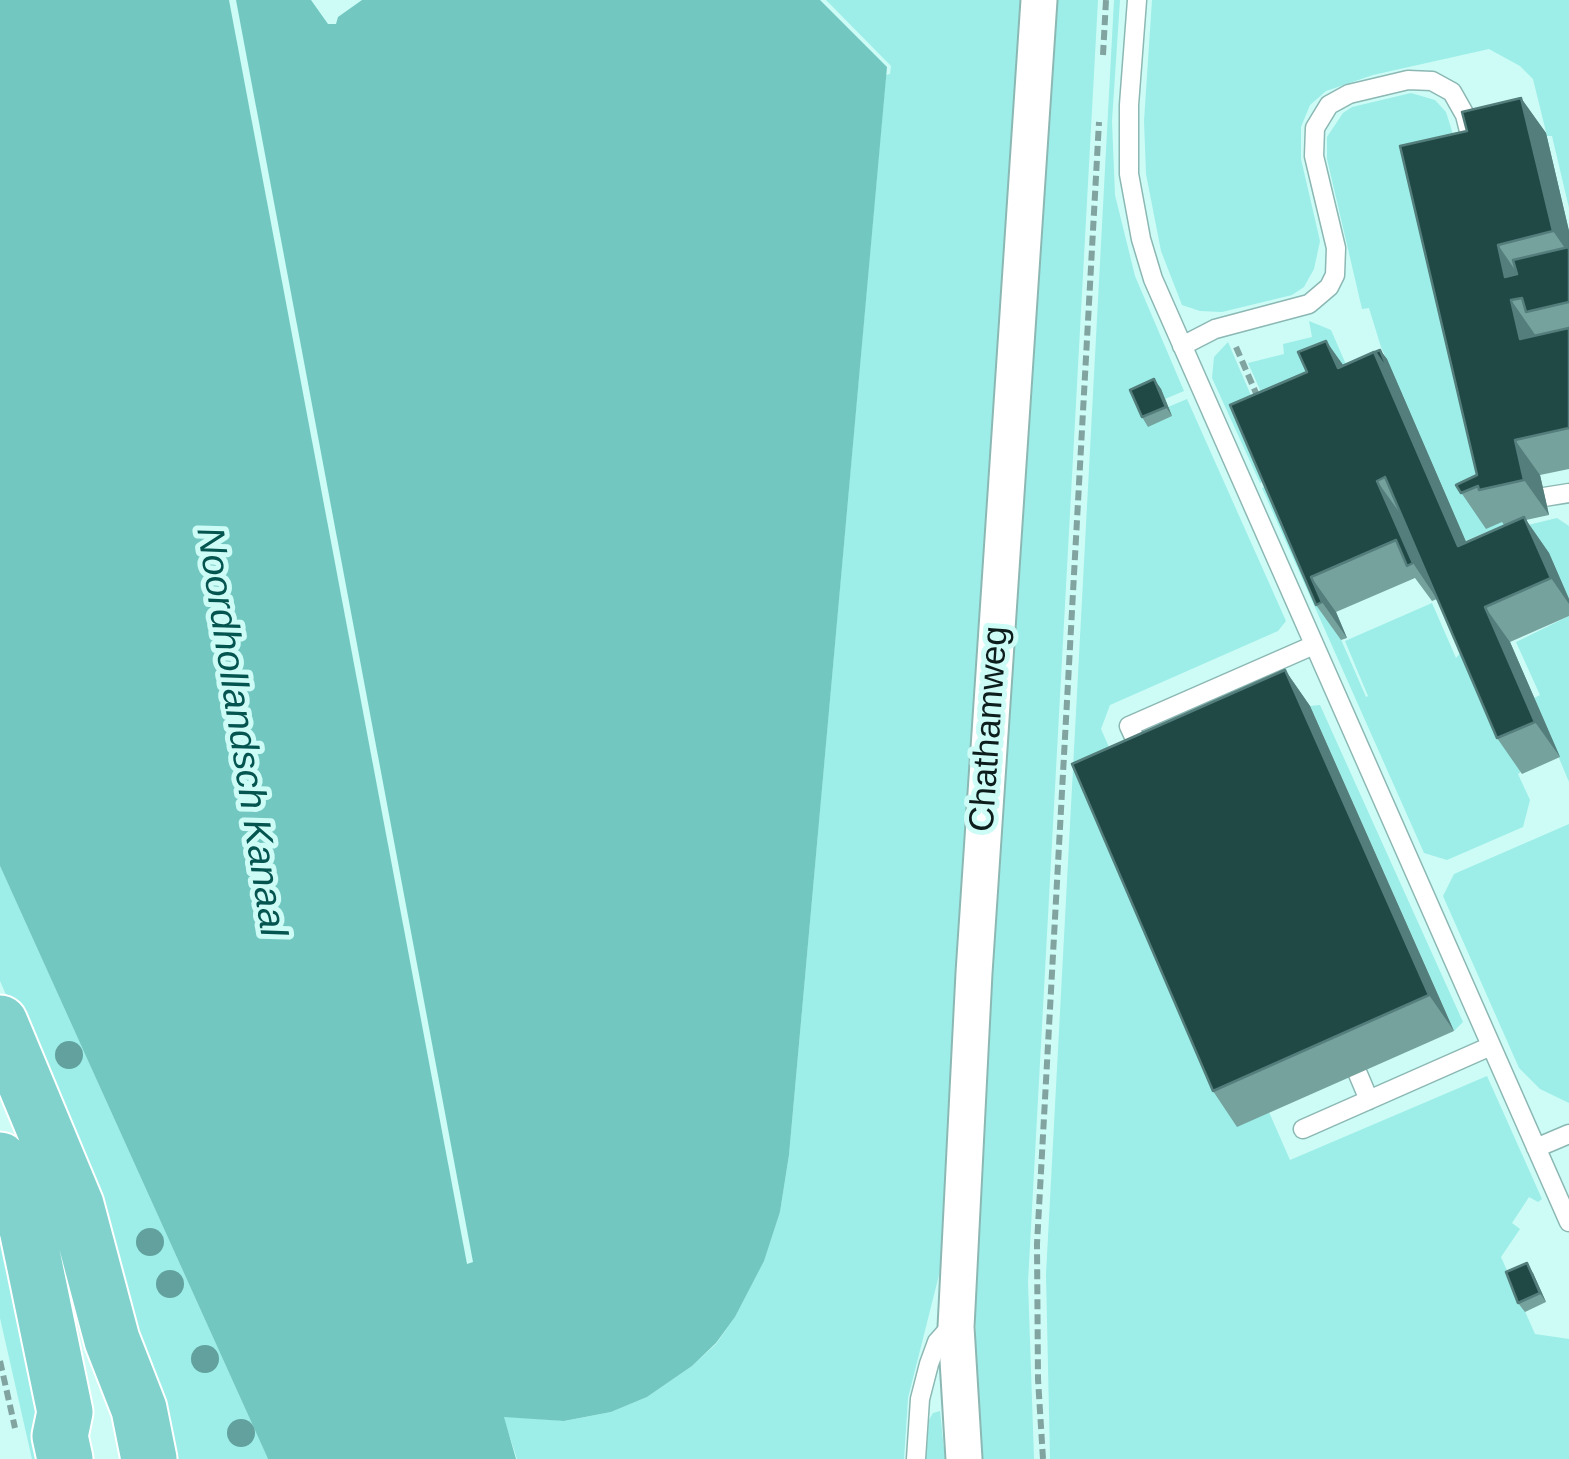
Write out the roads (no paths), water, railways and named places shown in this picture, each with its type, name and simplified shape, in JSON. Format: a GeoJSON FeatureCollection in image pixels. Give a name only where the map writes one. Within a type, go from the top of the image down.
{"type":"FeatureCollection","features":[{"type":"Feature","properties":{"kind":"main road"},"geometry":{"type":"LineString","coordinates":[[0,1023],[76,1206],[112,1340],[138,1409],[149,1459]]}},
{"type":"Feature","properties":{"kind":"main road"},"geometry":{"type":"LineString","coordinates":[[0,1160],[27,1229],[59,1443]]}},
{"type":"Feature","properties":{"kind":"main road"},"geometry":{"type":"LineString","coordinates":[[112,1340],[115,1413],[124,1459]]}},
{"type":"Feature","properties":{"kind":"street","name":"Chathamweg"},"geometry":{"type":"LineString","coordinates":[[964,1459],[956,1327],[974,973],[1039,0]]}},
{"type":"Feature","properties":{"kind":"lane"},"geometry":{"type":"LineString","coordinates":[[1136,0],[1129,105],[1131,188],[1153,279],[1569,1222]]}},
{"type":"Feature","properties":{"kind":"lane"},"geometry":{"type":"LineString","coordinates":[[1182,346],[1228,325],[1309,304],[1329,287],[1335,275],[1336,248],[1314,156],[1315,128],[1329,105],[1349,94],[1408,80],[1432,81],[1452,92],[1460,104],[1472,145]]}},
{"type":"Feature","properties":{"kind":"lane"},"geometry":{"type":"LineString","coordinates":[[1544,497],[1569,494]]}},
{"type":"Feature","properties":{"kind":"lane"},"geometry":{"type":"LineString","coordinates":[[1151,776],[1129,726],[1240,687],[1314,645]]}},
{"type":"Feature","properties":{"kind":"lane"},"geometry":{"type":"LineString","coordinates":[[1303,1129],[1491,1046]]}},
{"type":"Feature","properties":{"kind":"lane"},"geometry":{"type":"LineString","coordinates":[[1358,1074],[1369,1100]]}},
{"type":"Feature","properties":{"kind":"lane"},"geometry":{"type":"LineString","coordinates":[[1536,1148],[1569,1134]]}},
{"type":"Feature","properties":{"kind":"lane"},"geometry":{"type":"LineString","coordinates":[[916,1459],[920,1399],[929,1364],[945,1332],[956,1327]]}},
{"type":"Feature","properties":{"kind":"water","name":"Noordhollandsch Kanaal"},"geometry":{"type":"Polygon","coordinates":[[[0,0],[311,0],[328,24],[336,24],[338,17],[362,0],[820,0],[887,67],[789,1155],[780,1212],[764,1261],[735,1317],[692,1366],[647,1397],[611,1412],[564,1421],[504,1417],[516,1459],[268,1459],[0,866],[0,0]]]}}]}
